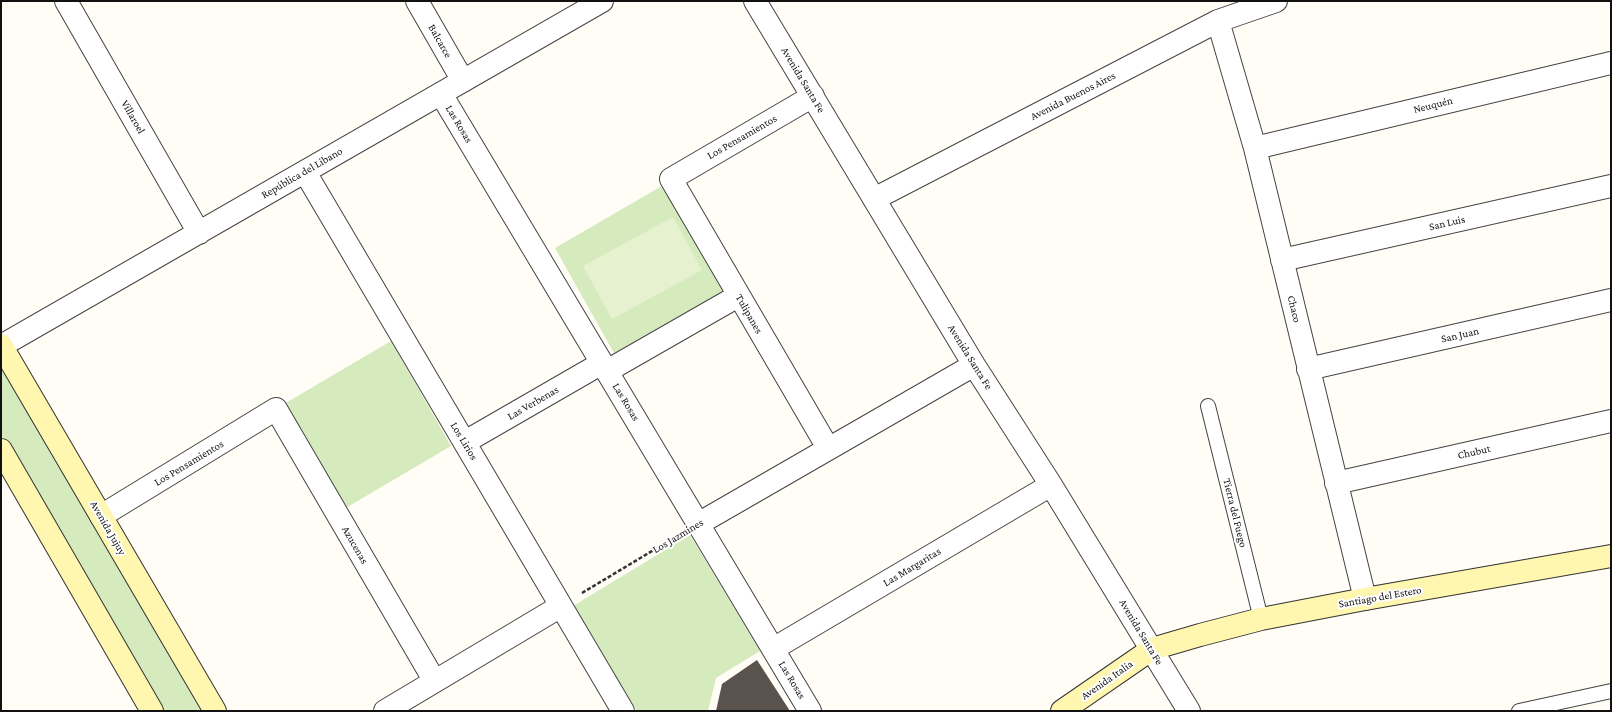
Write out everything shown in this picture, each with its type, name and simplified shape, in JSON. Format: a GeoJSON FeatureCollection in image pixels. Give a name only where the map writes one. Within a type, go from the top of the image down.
{"type":"FeatureCollection","features":[{"type":"Feature","properties":{"kind":"street","name":"Villaroel"},"geometry":{"type":"LineString","coordinates":[[66,1],[199,233]]}},
{"type":"Feature","properties":{"kind":"street","name":"Balcarce"},"geometry":{"type":"LineString","coordinates":[[417,1],[463,81]]}},
{"type":"Feature","properties":{"kind":"street","name":"República del Libano"},"geometry":{"type":"LineString","coordinates":[[2,346],[602,1]]}},
{"type":"Feature","properties":{"kind":"street","name":"Avenida Santa Fe"},"geometry":{"type":"LineString","coordinates":[[755,1],[974,365],[1052,485],[1189,711]]}},
{"type":"Feature","properties":{"kind":"street","name":"Avenida Buenos Aires"},"geometry":{"type":"LineString","coordinates":[[874,199],[1218,21],[1276,1]]}},
{"type":"Feature","properties":{"kind":"street","name":"Chaco"},"geometry":{"type":"LineString","coordinates":[[1218,21],[1255,148],[1365,599]]}},
{"type":"Feature","properties":{"kind":"street","name":"Neuquén"},"geometry":{"type":"LineString","coordinates":[[1255,148],[1611,63]]}},
{"type":"Feature","properties":{"kind":"street","name":"Las Rosas"},"geometry":{"type":"LineString","coordinates":[[441,94],[810,711]]}},
{"type":"Feature","properties":{"kind":"street","name":"Los Pensamientos"},"geometry":{"type":"LineString","coordinates":[[671,179],[812,96]]}},
{"type":"Feature","properties":{"kind":"street","name":"Los Lirios"},"geometry":{"type":"LineString","coordinates":[[305,172],[622,711]]}},
{"type":"Feature","properties":{"kind":"street","name":"Tulipanes"},"geometry":{"type":"LineString","coordinates":[[671,179],[828,448]]}},
{"type":"Feature","properties":{"kind":"street","name":"San Luis"},"geometry":{"type":"LineString","coordinates":[[1282,260],[1611,186]]}},
{"type":"Feature","properties":{"kind":"street","name":"Las Verbenas"},"geometry":{"type":"LineString","coordinates":[[464,442],[738,296]]}},
{"type":"Feature","properties":{"kind":"street","name":"San Juan"},"geometry":{"type":"LineString","coordinates":[[1308,369],[1611,300]]}},
{"type":"Feature","properties":{"kind":"street","name":"Avenida Jujuy"},"geometry":{"type":"LineString","coordinates":[[2,346],[215,711]]}},
{"type":"Feature","properties":{"kind":"street","name":"Los Jazmines"},"geometry":{"type":"LineString","coordinates":[[698,524],[974,365]]}},
{"type":"Feature","properties":{"kind":"street","name":"Los Pensamientos"},"geometry":{"type":"LineString","coordinates":[[101,516],[276,409]]}},
{"type":"Feature","properties":{"kind":"street","name":"Azucenas"},"geometry":{"type":"LineString","coordinates":[[276,409],[434,680]]}},
{"type":"Feature","properties":{"kind":"street","name":"Chubut"},"geometry":{"type":"LineString","coordinates":[[1336,483],[1611,421]]}},
{"type":"Feature","properties":{"kind":"street"},"geometry":{"type":"LineString","coordinates":[[1,450],[152,711]]}},
{"type":"Feature","properties":{"kind":"street","name":"Las Margaritas"},"geometry":{"type":"LineString","coordinates":[[773,649],[1052,485]]}},
{"type":"Feature","properties":{"kind":"street","name":"Santiago del Estero"},"geometry":{"type":"LineString","coordinates":[[1152,649],[1261,620],[1365,599],[1611,556]]}},
{"type":"Feature","properties":{"kind":"street"},"geometry":{"type":"LineString","coordinates":[[385,711],[434,680],[561,606]]}},
{"type":"Feature","properties":{"kind":"street","name":"Avenida Italia"},"geometry":{"type":"LineString","coordinates":[[1062,711],[1152,649]]}},
{"type":"Feature","properties":{"kind":"lane","name":"Tierra del Fuego"},"geometry":{"type":"LineString","coordinates":[[1208,406],[1261,620]]}},
{"type":"Feature","properties":{"kind":"lane"},"geometry":{"type":"LineString","coordinates":[[1519,711],[1611,691]]}},
{"type":"Feature","properties":{"kind":"path","name":"Los Jazmines"},"geometry":{"type":"LineString","coordinates":[[561,606],[698,524]]}},
{"type":"Feature","properties":{"kind":"green space"},"geometry":{"type":"Polygon","coordinates":[[[667,183],[726,289],[614,353],[555,248],[667,183]]]}},
{"type":"Feature","properties":{"kind":"green space"},"geometry":{"type":"Polygon","coordinates":[[[673,217],[702,270],[612,319],[583,266],[673,217]]]}},
{"type":"Feature","properties":{"kind":"green space"},"geometry":{"type":"Polygon","coordinates":[[[391,341],[451,446],[344,509],[284,404],[391,341]]]}},
{"type":"Feature","properties":{"kind":"green space"},"geometry":{"type":"Polygon","coordinates":[[[1,346],[215,711],[152,711],[1,450],[1,346]]]}},
{"type":"Feature","properties":{"kind":"green space"},"geometry":{"type":"Polygon","coordinates":[[[690,535],[760,651],[716,678],[708,711],[637,711],[573,606],[690,535]]]}},
{"type":"Feature","properties":{"kind":"building"},"geometry":{"type":"Polygon","coordinates":[[[757,660],[790,711],[716,711],[722,684],[757,660]]]}}]}
